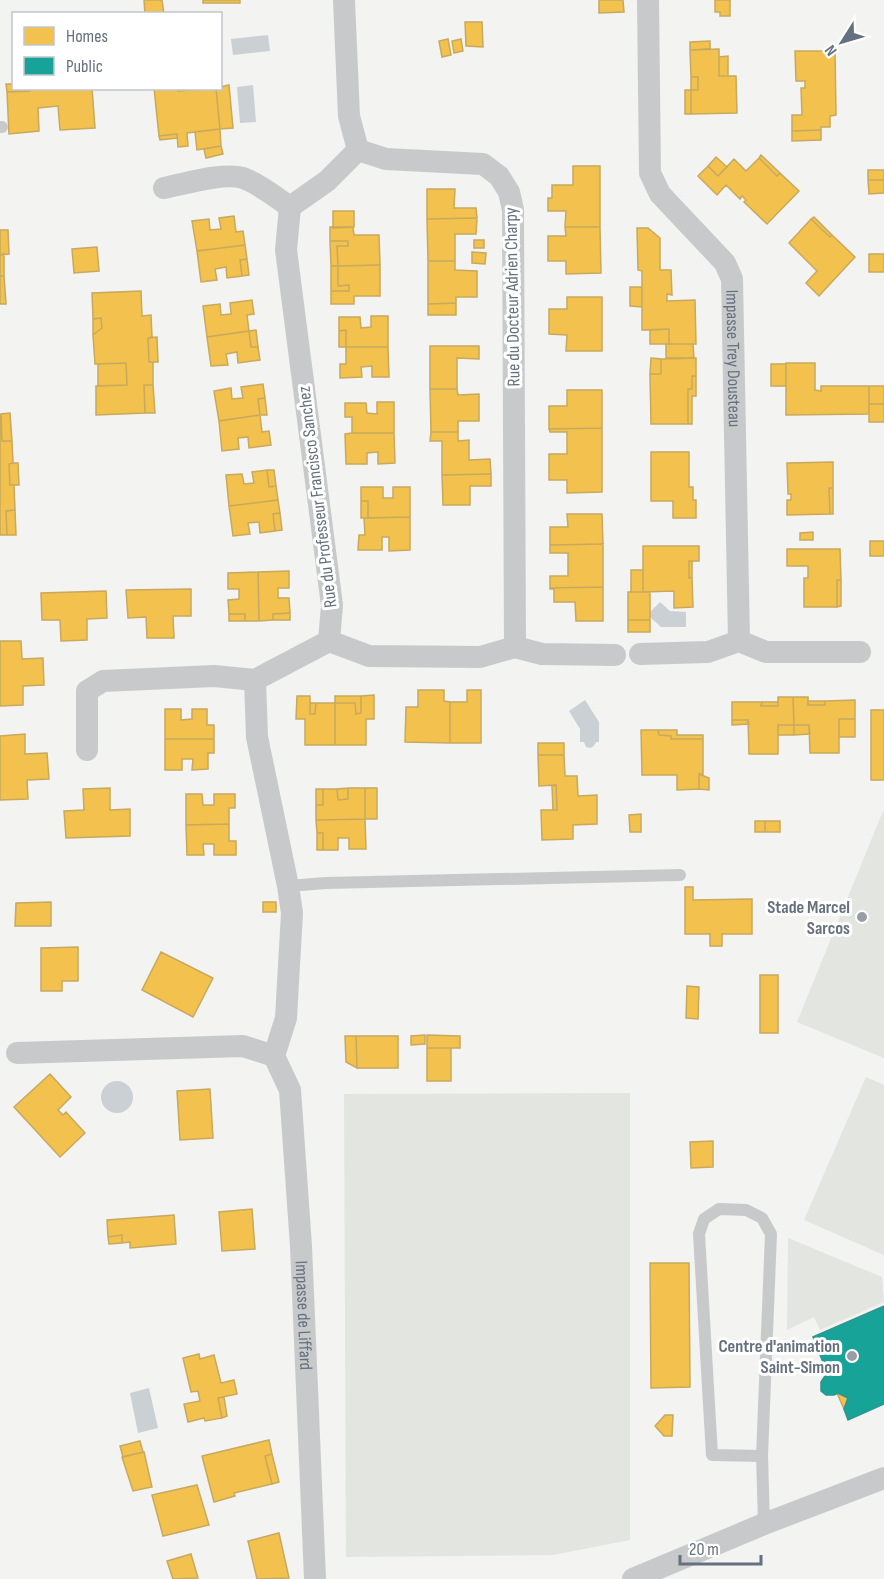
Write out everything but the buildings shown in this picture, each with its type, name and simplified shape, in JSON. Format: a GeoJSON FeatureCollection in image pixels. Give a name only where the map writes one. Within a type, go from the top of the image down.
{"type":"FeatureCollection","features":[{"type":"Feature","properties":{"kind":"street"},"geometry":{"type":"LineString","coordinates":[[164,188],[223,177],[241,177],[262,187],[290,207],[327,181],[358,150],[349,116],[344,0]]}},
{"type":"Feature","properties":{"kind":"street","name":"Impasse Trey Dousteau"},"geometry":{"type":"LineString","coordinates":[[648,0],[650,173],[660,194],[725,263],[732,279],[739,641]]}},
{"type":"Feature","properties":{"kind":"street","name":"Rue du Docteur Adrien Charpy"},"geometry":{"type":"LineString","coordinates":[[358,150],[386,159],[483,165],[499,176],[509,192],[513,210],[515,647]]}},
{"type":"Feature","properties":{"kind":"street","name":"Rue du Professeur Francisco Sanchez"},"geometry":{"type":"LineString","coordinates":[[290,207],[286,250],[332,605],[329,641]]}},
{"type":"Feature","properties":{"kind":"street"},"geometry":{"type":"LineString","coordinates":[[87,750],[87,691],[104,681],[214,676],[255,680],[329,641],[369,656],[480,657],[515,647],[542,654],[615,655]]}},
{"type":"Feature","properties":{"kind":"street"},"geometry":{"type":"LineString","coordinates":[[640,654],[708,652],[739,641],[766,652],[861,652]]}},
{"type":"Feature","properties":{"kind":"street"},"geometry":{"type":"LineString","coordinates":[[17,1053],[243,1046],[274,1056],[286,1018],[292,913],[258,737],[255,680]]}},
{"type":"Feature","properties":{"kind":"street","name":"Impasse de Liffard"},"geometry":{"type":"LineString","coordinates":[[274,1056],[290,1090],[301,1246],[315,1579]]}},
{"type":"Feature","properties":{"kind":"street"},"geometry":{"type":"LineString","coordinates":[[633,1579],[680,1569],[764,1524],[884,1478]]}},
{"type":"Feature","properties":{"kind":"lane"},"geometry":{"type":"LineString","coordinates":[[288,886],[326,883],[680,875]]}},
{"type":"Feature","properties":{"kind":"lane"},"geometry":{"type":"LineString","coordinates":[[762,1456],[712,1455],[699,1234],[704,1219],[719,1209],[746,1210],[762,1218],[771,1234],[762,1456],[764,1524]]}},
{"type":"Feature","properties":{"kind":"shaded area"},"geometry":{"type":"Polygon","coordinates":[[[268,35],[270,51],[233,55],[231,39],[268,35]]]}},
{"type":"Feature","properties":{"kind":"shaded area"},"geometry":{"type":"Polygon","coordinates":[[[253,85],[256,122],[240,123],[237,87],[253,85]]]}},
{"type":"Feature","properties":{"kind":"shaded area"},"geometry":{"type":"Polygon","coordinates":[[[660,602],[670,611],[686,612],[686,627],[661,627],[650,617],[650,612],[660,602]]]}},
{"type":"Feature","properties":{"kind":"shaded area"},"geometry":{"type":"Polygon","coordinates":[[[585,700],[599,722],[599,742],[590,748],[586,747],[584,742],[580,742],[580,729],[569,711],[585,700]]]}},
{"type":"Feature","properties":{"kind":"shaded area","name":"Stade Marcel Sarcos"},"geometry":{"type":"Polygon","coordinates":[[[884,812],[884,1058],[797,1022],[884,812]]]}},
{"type":"Feature","properties":{"kind":"shaded area"},"geometry":{"type":"Polygon","coordinates":[[[866,1077],[884,1085],[884,1255],[804,1220],[866,1077]]]}},
{"type":"Feature","properties":{"kind":"shaded area"},"geometry":{"type":"Polygon","coordinates":[[[117,1081],[128,1086],[133,1097],[128,1108],[117,1113],[106,1108],[101,1097],[106,1086],[117,1081]]]}},
{"type":"Feature","properties":{"kind":"shaded area"},"geometry":{"type":"Polygon","coordinates":[[[630,1093],[630,1540],[553,1555],[346,1557],[344,1094],[630,1093]]]}},
{"type":"Feature","properties":{"kind":"shaded area"},"geometry":{"type":"Polygon","coordinates":[[[788,1238],[882,1277],[884,1302],[820,1330],[814,1317],[787,1330],[788,1238]]]}},
{"type":"Feature","properties":{"kind":"shaded area"},"geometry":{"type":"Polygon","coordinates":[[[149,1388],[158,1428],[138,1433],[130,1393],[149,1388]]]}},
{"type":"Feature","properties":{"kind":"place","name":"Stade Marcel Sarcos"},"geometry":{"type":"Point","coordinates":[862,917]}},
{"type":"Feature","properties":{"kind":"place","name":"Centre d'animation Saint-Simon"},"geometry":{"type":"Point","coordinates":[852,1356]}}]}
